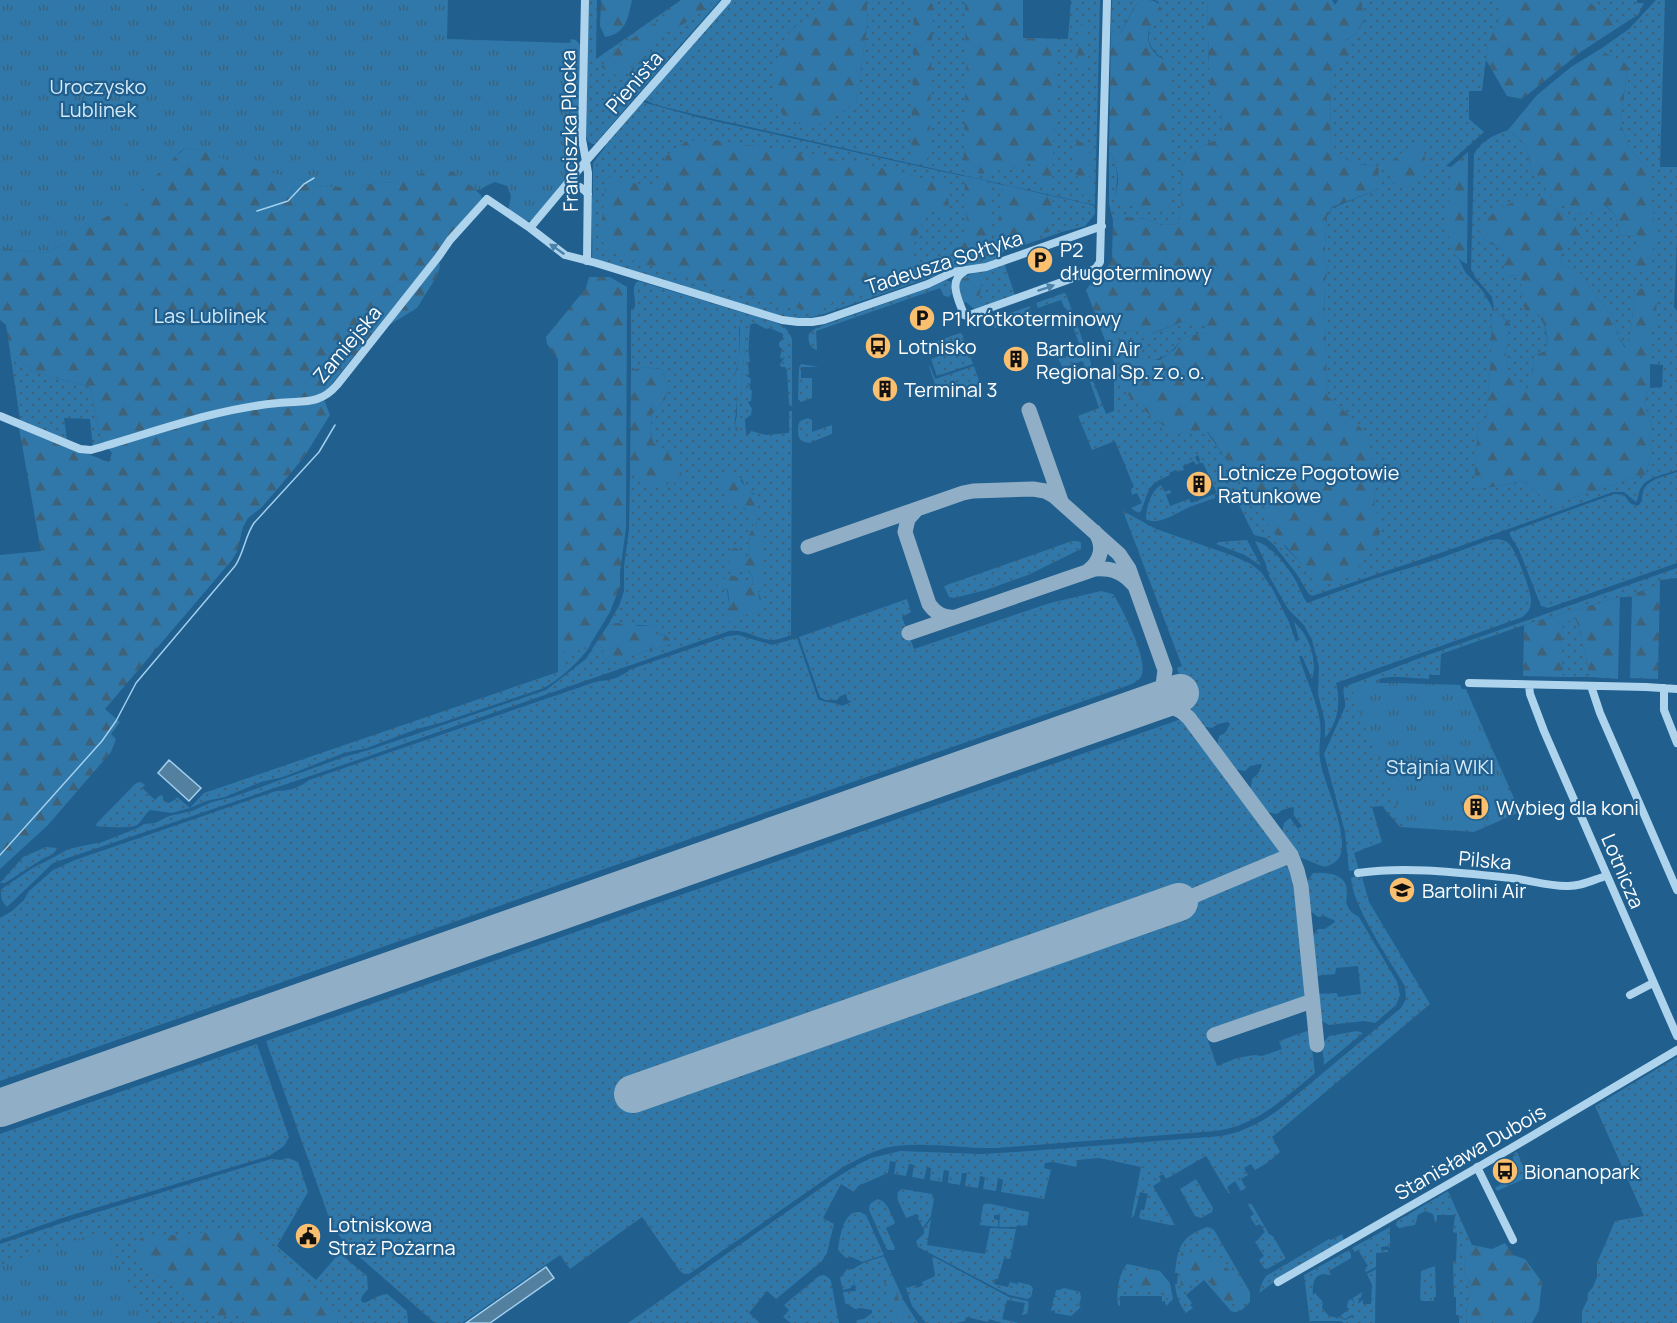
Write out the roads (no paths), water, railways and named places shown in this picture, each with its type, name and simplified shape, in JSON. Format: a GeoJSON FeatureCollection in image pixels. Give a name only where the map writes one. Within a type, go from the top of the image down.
{"type":"FeatureCollection","features":[{"type":"Feature","properties":{"kind":"street","name":"Franciszka Plocka"},"geometry":{"type":"LineString","coordinates":[[585,0],[582,139],[588,195],[588,261]]}},
{"type":"Feature","properties":{"kind":"street","name":"Pienista"},"geometry":{"type":"LineString","coordinates":[[530,228],[728,0]]}},
{"type":"Feature","properties":{"kind":"street"},"geometry":{"type":"LineString","coordinates":[[965,271],[958,277],[955,284],[965,316],[1092,271],[1098,265],[1101,259],[1107,0]]}},
{"type":"Feature","properties":{"kind":"street"},"geometry":{"type":"LineString","coordinates":[[566,186],[577,186],[588,195]]}},
{"type":"Feature","properties":{"kind":"street","name":"Zamiejska"},"geometry":{"type":"LineString","coordinates":[[0,416],[80,449],[91,450],[229,411],[319,399],[326,396],[450,240],[488,199],[565,255],[588,261]]}},
{"type":"Feature","properties":{"kind":"street","name":"Tadeusza Sołtyka"},"geometry":{"type":"LineString","coordinates":[[588,261],[772,317],[802,323],[824,320],[953,272],[986,267],[1102,226]]}},
{"type":"Feature","properties":{"kind":"street"},"geometry":{"type":"LineString","coordinates":[[938,279],[947,279],[955,284]]}},
{"type":"Feature","properties":{"kind":"street"},"geometry":{"type":"LineString","coordinates":[[1469,683],[1677,689]]}},
{"type":"Feature","properties":{"kind":"street","name":"Lotnicza"},"geometry":{"type":"LineString","coordinates":[[1529,685],[1530,694],[1544,730],[1677,1036]]}},
{"type":"Feature","properties":{"kind":"street"},"geometry":{"type":"LineString","coordinates":[[1591,686],[1600,713],[1677,890]]}},
{"type":"Feature","properties":{"kind":"street"},"geometry":{"type":"LineString","coordinates":[[1664,688],[1664,710],[1677,743]]}},
{"type":"Feature","properties":{"kind":"street","name":"Pilska"},"geometry":{"type":"LineString","coordinates":[[1358,873],[1395,870],[1511,878],[1566,886],[1583,884],[1606,876]]}},
{"type":"Feature","properties":{"kind":"street"},"geometry":{"type":"LineString","coordinates":[[1630,995],[1653,982]]}},
{"type":"Feature","properties":{"kind":"street","name":"Stanisława Dubois"},"geometry":{"type":"LineString","coordinates":[[1278,1282],[1677,1050]]}},
{"type":"Feature","properties":{"kind":"street"},"geometry":{"type":"LineString","coordinates":[[1477,1167],[1513,1240]]}},
{"type":"Feature","properties":{"kind":"waterway"},"geometry":{"type":"LineString","coordinates":[[257,211],[288,201],[304,184],[314,178]]}},
{"type":"Feature","properties":{"kind":"waterway"},"geometry":{"type":"LineString","coordinates":[[0,855],[102,741],[116,721],[136,683],[235,566],[254,523],[319,452],[335,425]]}},
{"type":"Feature","properties":{"kind":"place","name":"P2 długoterminowy"},"geometry":{"type":"Point","coordinates":[1040,260]}},
{"type":"Feature","properties":{"kind":"place","name":"P1 krótkoterminowy"},"geometry":{"type":"Point","coordinates":[922,318]}},
{"type":"Feature","properties":{"kind":"place","name":"Lotnisko"},"geometry":{"type":"Point","coordinates":[878,346]}},
{"type":"Feature","properties":{"kind":"place","name":"Bartolini Air Regional Sp. z o. o."},"geometry":{"type":"Point","coordinates":[1016,359]}},
{"type":"Feature","properties":{"kind":"place","name":"Terminal 3"},"geometry":{"type":"Point","coordinates":[885,389]}},
{"type":"Feature","properties":{"kind":"place","name":"Lotnicze Pogotowie Ratunkowe"},"geometry":{"type":"Point","coordinates":[1199,484]}},
{"type":"Feature","properties":{"kind":"place","name":"Wybieg dla koni"},"geometry":{"type":"Point","coordinates":[1476,807]}},
{"type":"Feature","properties":{"kind":"place","name":"Bartolini Air"},"geometry":{"type":"Point","coordinates":[1402,890]}},
{"type":"Feature","properties":{"kind":"place","name":"Bionanopark"},"geometry":{"type":"Point","coordinates":[1505,1171]}},
{"type":"Feature","properties":{"kind":"place","name":"Lotniskowa Straż Pożarna"},"geometry":{"type":"Point","coordinates":[308,1236]}},
{"type":"Feature","properties":{"kind":"park label","name":"Uroczysko Lublinek"},"geometry":{"type":"Point","coordinates":[98,98]}},
{"type":"Feature","properties":{"kind":"park label","name":"Las Lublinek"},"geometry":{"type":"Point","coordinates":[210,315]}},
{"type":"Feature","properties":{"kind":"park label","name":"Stajnia WIKI"},"geometry":{"type":"Point","coordinates":[1440,766]}}]}
